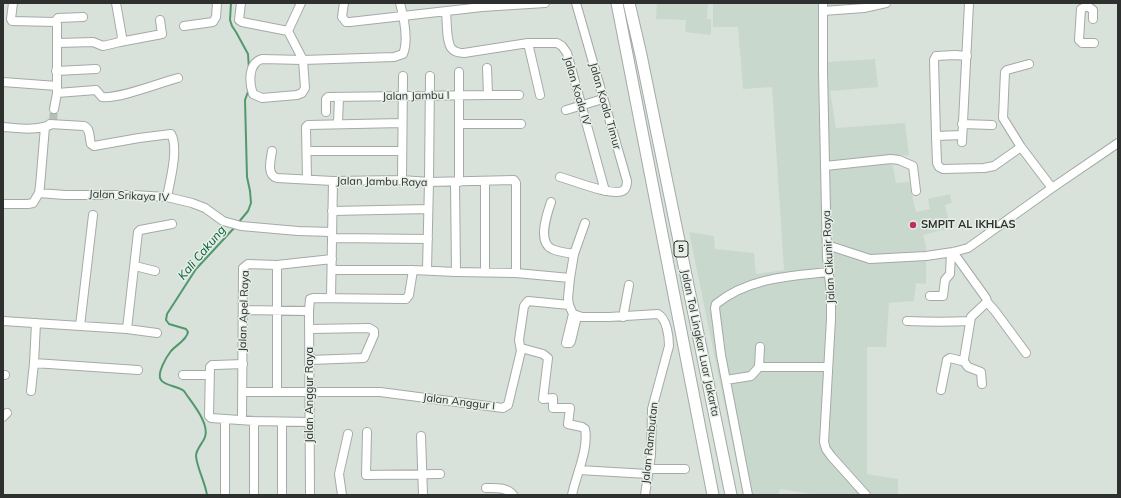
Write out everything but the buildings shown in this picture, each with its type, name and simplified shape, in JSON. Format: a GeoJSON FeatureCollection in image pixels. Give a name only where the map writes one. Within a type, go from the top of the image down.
{"type":"FeatureCollection","features":[{"type":"Feature","properties":{"kind":"highway","name":"Jalan Tol Lingkar Luar Jakarta"},"geometry":{"type":"LineString","coordinates":[[617,3],[713,495]]}},
{"type":"Feature","properties":{"kind":"highway","name":"Jalan Tol Lingkar Luar Jakarta"},"geometry":{"type":"LineString","coordinates":[[629,3],[731,495]]}},
{"type":"Feature","properties":{"kind":"street"},"geometry":{"type":"LineString","coordinates":[[13,3],[12,21],[55,22],[58,18],[83,17]]}},
{"type":"Feature","properties":{"kind":"street"},"geometry":{"type":"LineString","coordinates":[[116,3],[122,37],[120,42]]}},
{"type":"Feature","properties":{"kind":"street"},"geometry":{"type":"LineString","coordinates":[[184,26],[213,22],[216,17],[217,3]]}},
{"type":"Feature","properties":{"kind":"street"},"geometry":{"type":"LineString","coordinates":[[241,3],[239,17],[242,22],[288,31]]}},
{"type":"Feature","properties":{"kind":"street"},"geometry":{"type":"LineString","coordinates":[[288,31],[301,3]]}},
{"type":"Feature","properties":{"kind":"street"},"geometry":{"type":"LineString","coordinates":[[344,3],[342,17],[346,22],[446,11],[481,5],[545,3]]}},
{"type":"Feature","properties":{"kind":"street"},"geometry":{"type":"LineString","coordinates":[[288,31],[303,60],[305,88],[302,93],[297,95],[262,98],[253,94],[251,88],[252,65],[257,60],[303,60],[394,57],[403,54],[405,49],[405,41],[403,16],[400,3]]}},
{"type":"Feature","properties":{"kind":"street","name":"Jalan Koala Timur"},"geometry":{"type":"LineString","coordinates":[[576,3],[627,181],[627,186],[624,190],[617,192],[605,191]]}},
{"type":"Feature","properties":{"kind":"street"},"geometry":{"type":"LineString","coordinates":[[823,7],[864,8],[886,3]]}},
{"type":"Feature","properties":{"kind":"street"},"geometry":{"type":"LineString","coordinates":[[936,136],[962,139],[969,3]]}},
{"type":"Feature","properties":{"kind":"street"},"geometry":{"type":"LineString","coordinates":[[1093,19],[1093,10],[1087,4],[1081,9],[1078,38],[1081,42],[1094,43]]}},
{"type":"Feature","properties":{"kind":"street","name":"Jalan Cikunir Raya"},"geometry":{"type":"LineString","coordinates":[[823,7],[827,244],[828,272],[831,293],[824,442],[826,449],[831,456],[866,495]]}},
{"type":"Feature","properties":{"kind":"street","name":"Jalan Koala IV"},"geometry":{"type":"LineString","coordinates":[[446,11],[448,42],[450,48],[456,52],[464,53],[528,43],[557,43],[562,46],[567,53],[605,191]]}},
{"type":"Feature","properties":{"kind":"street"},"geometry":{"type":"LineString","coordinates":[[58,43],[93,42],[103,46],[162,34],[160,20]]}},
{"type":"Feature","properties":{"kind":"street"},"geometry":{"type":"LineString","coordinates":[[54,109],[57,90],[56,70],[58,43],[57,24],[55,22]]}},
{"type":"Feature","properties":{"kind":"street"},"geometry":{"type":"LineString","coordinates":[[528,43],[540,95]]}},
{"type":"Feature","properties":{"kind":"street"},"geometry":{"type":"LineString","coordinates":[[967,56],[941,55],[935,58],[936,136],[937,163],[939,167],[943,169],[984,168],[994,166],[1021,147]]}},
{"type":"Feature","properties":{"kind":"street"},"geometry":{"type":"LineString","coordinates":[[1029,64],[1007,70],[1005,74],[1003,118],[1021,147],[1052,188]]}},
{"type":"Feature","properties":{"kind":"street"},"geometry":{"type":"LineString","coordinates":[[487,68],[488,95]]}},
{"type":"Feature","properties":{"kind":"street"},"geometry":{"type":"LineString","coordinates":[[56,70],[96,69]]}},
{"type":"Feature","properties":{"kind":"street"},"geometry":{"type":"LineString","coordinates":[[456,272],[457,182],[460,124],[459,72]]}},
{"type":"Feature","properties":{"kind":"street"},"geometry":{"type":"LineString","coordinates":[[402,76],[402,180]]}},
{"type":"Feature","properties":{"kind":"street"},"geometry":{"type":"LineString","coordinates":[[427,270],[430,76]]}},
{"type":"Feature","properties":{"kind":"street"},"geometry":{"type":"LineString","coordinates":[[3,82],[57,90],[96,90],[102,97],[108,97],[178,78]]}},
{"type":"Feature","properties":{"kind":"street","name":"Jalan Jambu I"},"geometry":{"type":"LineString","coordinates":[[326,112],[326,99],[328,97],[519,96]]}},
{"type":"Feature","properties":{"kind":"street"},"geometry":{"type":"LineString","coordinates":[[338,123],[339,98]]}},
{"type":"Feature","properties":{"kind":"street"},"geometry":{"type":"LineString","coordinates":[[566,110],[603,99]]}},
{"type":"Feature","properties":{"kind":"street"},"geometry":{"type":"LineString","coordinates":[[307,179],[308,151],[306,127],[308,125],[338,123],[402,123]]}},
{"type":"Feature","properties":{"kind":"street"},"geometry":{"type":"LineString","coordinates":[[3,127],[30,129],[50,124],[84,126],[88,127],[90,142],[94,146],[171,134],[173,142],[173,158],[167,197]]}},
{"type":"Feature","properties":{"kind":"street"},"geometry":{"type":"LineString","coordinates":[[3,204],[33,203],[38,193],[50,124]]}},
{"type":"Feature","properties":{"kind":"street"},"geometry":{"type":"LineString","coordinates":[[460,124],[521,124]]}},
{"type":"Feature","properties":{"kind":"street"},"geometry":{"type":"LineString","coordinates":[[962,124],[992,125]]}},
{"type":"Feature","properties":{"kind":"street"},"geometry":{"type":"LineString","coordinates":[[827,244],[870,258],[926,256],[968,248],[1118,143]]}},
{"type":"Feature","properties":{"kind":"street","name":"Jalan Jambu Raya"},"geometry":{"type":"LineString","coordinates":[[272,151],[270,169],[273,177],[333,181],[402,180],[457,182],[514,180],[516,183],[516,273]]}},
{"type":"Feature","properties":{"kind":"street"},"geometry":{"type":"LineString","coordinates":[[308,151],[402,152]]}},
{"type":"Feature","properties":{"kind":"street"},"geometry":{"type":"LineString","coordinates":[[825,166],[891,159],[899,160],[913,166],[916,191]]}},
{"type":"Feature","properties":{"kind":"street"},"geometry":{"type":"LineString","coordinates":[[560,177],[605,191]]}},
{"type":"Feature","properties":{"kind":"street"},"geometry":{"type":"LineString","coordinates":[[333,181],[331,298],[406,299],[409,295],[413,270]]}},
{"type":"Feature","properties":{"kind":"street"},"geometry":{"type":"LineString","coordinates":[[485,181],[485,272]]}},
{"type":"Feature","properties":{"kind":"street","name":"Jalan Srikaya IV"},"geometry":{"type":"LineString","coordinates":[[38,193],[167,197],[199,206],[230,223],[241,226],[332,235],[428,238]]}},
{"type":"Feature","properties":{"kind":"street"},"geometry":{"type":"LineString","coordinates":[[551,202],[545,221],[544,236],[546,243],[551,249],[574,254]]}},
{"type":"Feature","properties":{"kind":"street"},"geometry":{"type":"LineString","coordinates":[[332,211],[428,209]]}},
{"type":"Feature","properties":{"kind":"street"},"geometry":{"type":"LineString","coordinates":[[80,326],[93,215]]}},
{"type":"Feature","properties":{"kind":"street"},"geometry":{"type":"LineString","coordinates":[[586,223],[574,254],[568,305],[575,315],[623,317],[629,285]]}},
{"type":"Feature","properties":{"kind":"street"},"geometry":{"type":"LineString","coordinates":[[127,329],[135,266],[137,235],[140,230],[172,224]]}},
{"type":"Feature","properties":{"kind":"street"},"geometry":{"type":"LineString","coordinates":[[930,296],[943,296],[945,280],[950,274],[952,252]]}},
{"type":"Feature","properties":{"kind":"street"},"geometry":{"type":"LineString","coordinates":[[952,252],[986,298],[987,302],[1026,352]]}},
{"type":"Feature","properties":{"kind":"street","name":"Jalan Apel Raya"},"geometry":{"type":"LineString","coordinates":[[242,420],[244,268],[248,264],[277,265],[332,259]]}},
{"type":"Feature","properties":{"kind":"street"},"geometry":{"type":"LineString","coordinates":[[277,265],[277,392]]}},
{"type":"Feature","properties":{"kind":"street"},"geometry":{"type":"LineString","coordinates":[[135,266],[155,271]]}},
{"type":"Feature","properties":{"kind":"street"},"geometry":{"type":"LineString","coordinates":[[332,270],[427,270],[516,273],[570,278]]}},
{"type":"Feature","properties":{"kind":"street"},"geometry":{"type":"LineString","coordinates":[[748,495],[726,380],[715,308],[716,304],[753,283],[828,272]]}},
{"type":"Feature","properties":{"kind":"street","name":"Jalan Anggur Raya"},"geometry":{"type":"LineString","coordinates":[[310,495],[310,299],[331,298]]}},
{"type":"Feature","properties":{"kind":"street","name":"Jalan Anggur I"},"geometry":{"type":"LineString","coordinates":[[243,392],[380,392],[504,408],[508,405],[521,348],[518,340],[524,306],[528,301],[568,305]]}},
{"type":"Feature","properties":{"kind":"street"},"geometry":{"type":"LineString","coordinates":[[963,360],[970,321],[975,312],[987,302]]}},
{"type":"Feature","properties":{"kind":"street"},"geometry":{"type":"LineString","coordinates":[[243,310],[309,311]]}},
{"type":"Feature","properties":{"kind":"street","name":"Jalan Rambutan"},"geometry":{"type":"LineString","coordinates":[[623,317],[658,314],[664,321],[669,343],[652,409],[649,471],[645,495]]}},
{"type":"Feature","properties":{"kind":"street"},"geometry":{"type":"LineString","coordinates":[[3,321],[157,332]]}},
{"type":"Feature","properties":{"kind":"street"},"geometry":{"type":"LineString","coordinates":[[907,321],[970,321]]}},
{"type":"Feature","properties":{"kind":"street"},"geometry":{"type":"LineString","coordinates":[[31,391],[36,323]]}},
{"type":"Feature","properties":{"kind":"street"},"geometry":{"type":"LineString","coordinates":[[310,329],[369,328],[374,331],[364,358],[310,360]]}},
{"type":"Feature","properties":{"kind":"street"},"geometry":{"type":"LineString","coordinates":[[726,380],[751,376],[759,367],[760,347]]}},
{"type":"Feature","properties":{"kind":"street"},"geometry":{"type":"LineString","coordinates":[[521,348],[543,354],[548,358],[543,399],[553,398],[553,408],[570,408],[568,424],[585,429],[585,445],[572,495]]}},
{"type":"Feature","properties":{"kind":"street"},"geometry":{"type":"LineString","coordinates":[[941,390],[947,360],[950,358],[963,360],[968,367],[981,372],[982,384]]}},
{"type":"Feature","properties":{"kind":"street"},"geometry":{"type":"LineString","coordinates":[[34,363],[138,370]]}},
{"type":"Feature","properties":{"kind":"street"},"geometry":{"type":"LineString","coordinates":[[243,364],[212,365],[210,367],[209,415],[211,418],[254,421],[310,422]]}},
{"type":"Feature","properties":{"kind":"street"},"geometry":{"type":"LineString","coordinates":[[759,367],[828,367]]}},
{"type":"Feature","properties":{"kind":"street"},"geometry":{"type":"LineString","coordinates":[[184,375],[209,374]]}},
{"type":"Feature","properties":{"kind":"street"},"geometry":{"type":"LineString","coordinates":[[225,419],[225,495]]}},
{"type":"Feature","properties":{"kind":"street"},"geometry":{"type":"LineString","coordinates":[[254,421],[254,495]]}},
{"type":"Feature","properties":{"kind":"street"},"geometry":{"type":"LineString","coordinates":[[282,422],[282,495]]}},
{"type":"Feature","properties":{"kind":"street"},"geometry":{"type":"LineString","coordinates":[[367,432],[366,475],[423,473],[440,474]]}},
{"type":"Feature","properties":{"kind":"street"},"geometry":{"type":"LineString","coordinates":[[342,495],[339,474],[348,434]]}},
{"type":"Feature","properties":{"kind":"street"},"geometry":{"type":"LineString","coordinates":[[421,436],[423,495]]}},
{"type":"Feature","properties":{"kind":"street"},"geometry":{"type":"LineString","coordinates":[[579,470],[649,471],[684,469]]}},
{"type":"Feature","properties":{"kind":"street"},"geometry":{"type":"LineString","coordinates":[[486,488],[504,488],[510,491],[513,495]]}},
{"type":"Feature","properties":{"kind":"shaded area"},"geometry":{"type":"Polygon","coordinates":[[[657,3],[708,3],[707,19],[711,19],[711,35],[685,32],[686,20],[656,19],[657,3]]]}},
{"type":"Feature","properties":{"kind":"shaded area"},"geometry":{"type":"Polygon","coordinates":[[[713,3],[843,3],[843,11],[826,12],[828,62],[875,59],[878,87],[830,91],[836,128],[905,123],[909,155],[891,157],[896,183],[909,182],[916,212],[930,209],[928,199],[950,194],[952,203],[945,205],[950,228],[923,235],[926,246],[926,284],[916,283],[914,301],[889,303],[886,347],[867,347],[867,474],[898,479],[898,495],[818,495],[780,489],[778,495],[743,495],[689,232],[714,236],[715,249],[754,253],[756,274],[784,270],[772,87],[743,89],[738,27],[713,27],[713,3]]]}},
{"type":"Feature","properties":{"kind":"waterway","name":"Kali Cakung"},"geometry":{"type":"LineString","coordinates":[[231,3],[230,20],[248,54],[249,69]]}},
{"type":"Feature","properties":{"kind":"waterway","name":"Kali Cakung"},"geometry":{"type":"LineString","coordinates":[[238,223],[248,211],[251,203],[247,177],[245,100],[249,89]]}},
{"type":"Feature","properties":{"kind":"waterway","name":"Kali Cakung"},"geometry":{"type":"LineString","coordinates":[[207,495],[196,456],[197,451],[205,437],[205,425],[184,391],[163,382],[160,374],[169,353],[183,340],[188,332],[186,329],[169,324],[166,320],[167,314],[196,269],[235,227]]}},
{"type":"Feature","properties":{"kind":"tunnel"},"geometry":{"type":"LineString","coordinates":[[53,121],[54,109]]}},
{"type":"Feature","properties":{"kind":"place","name":"SMPIT AL IKHLAS"},"geometry":{"type":"Point","coordinates":[913,225]}}]}
